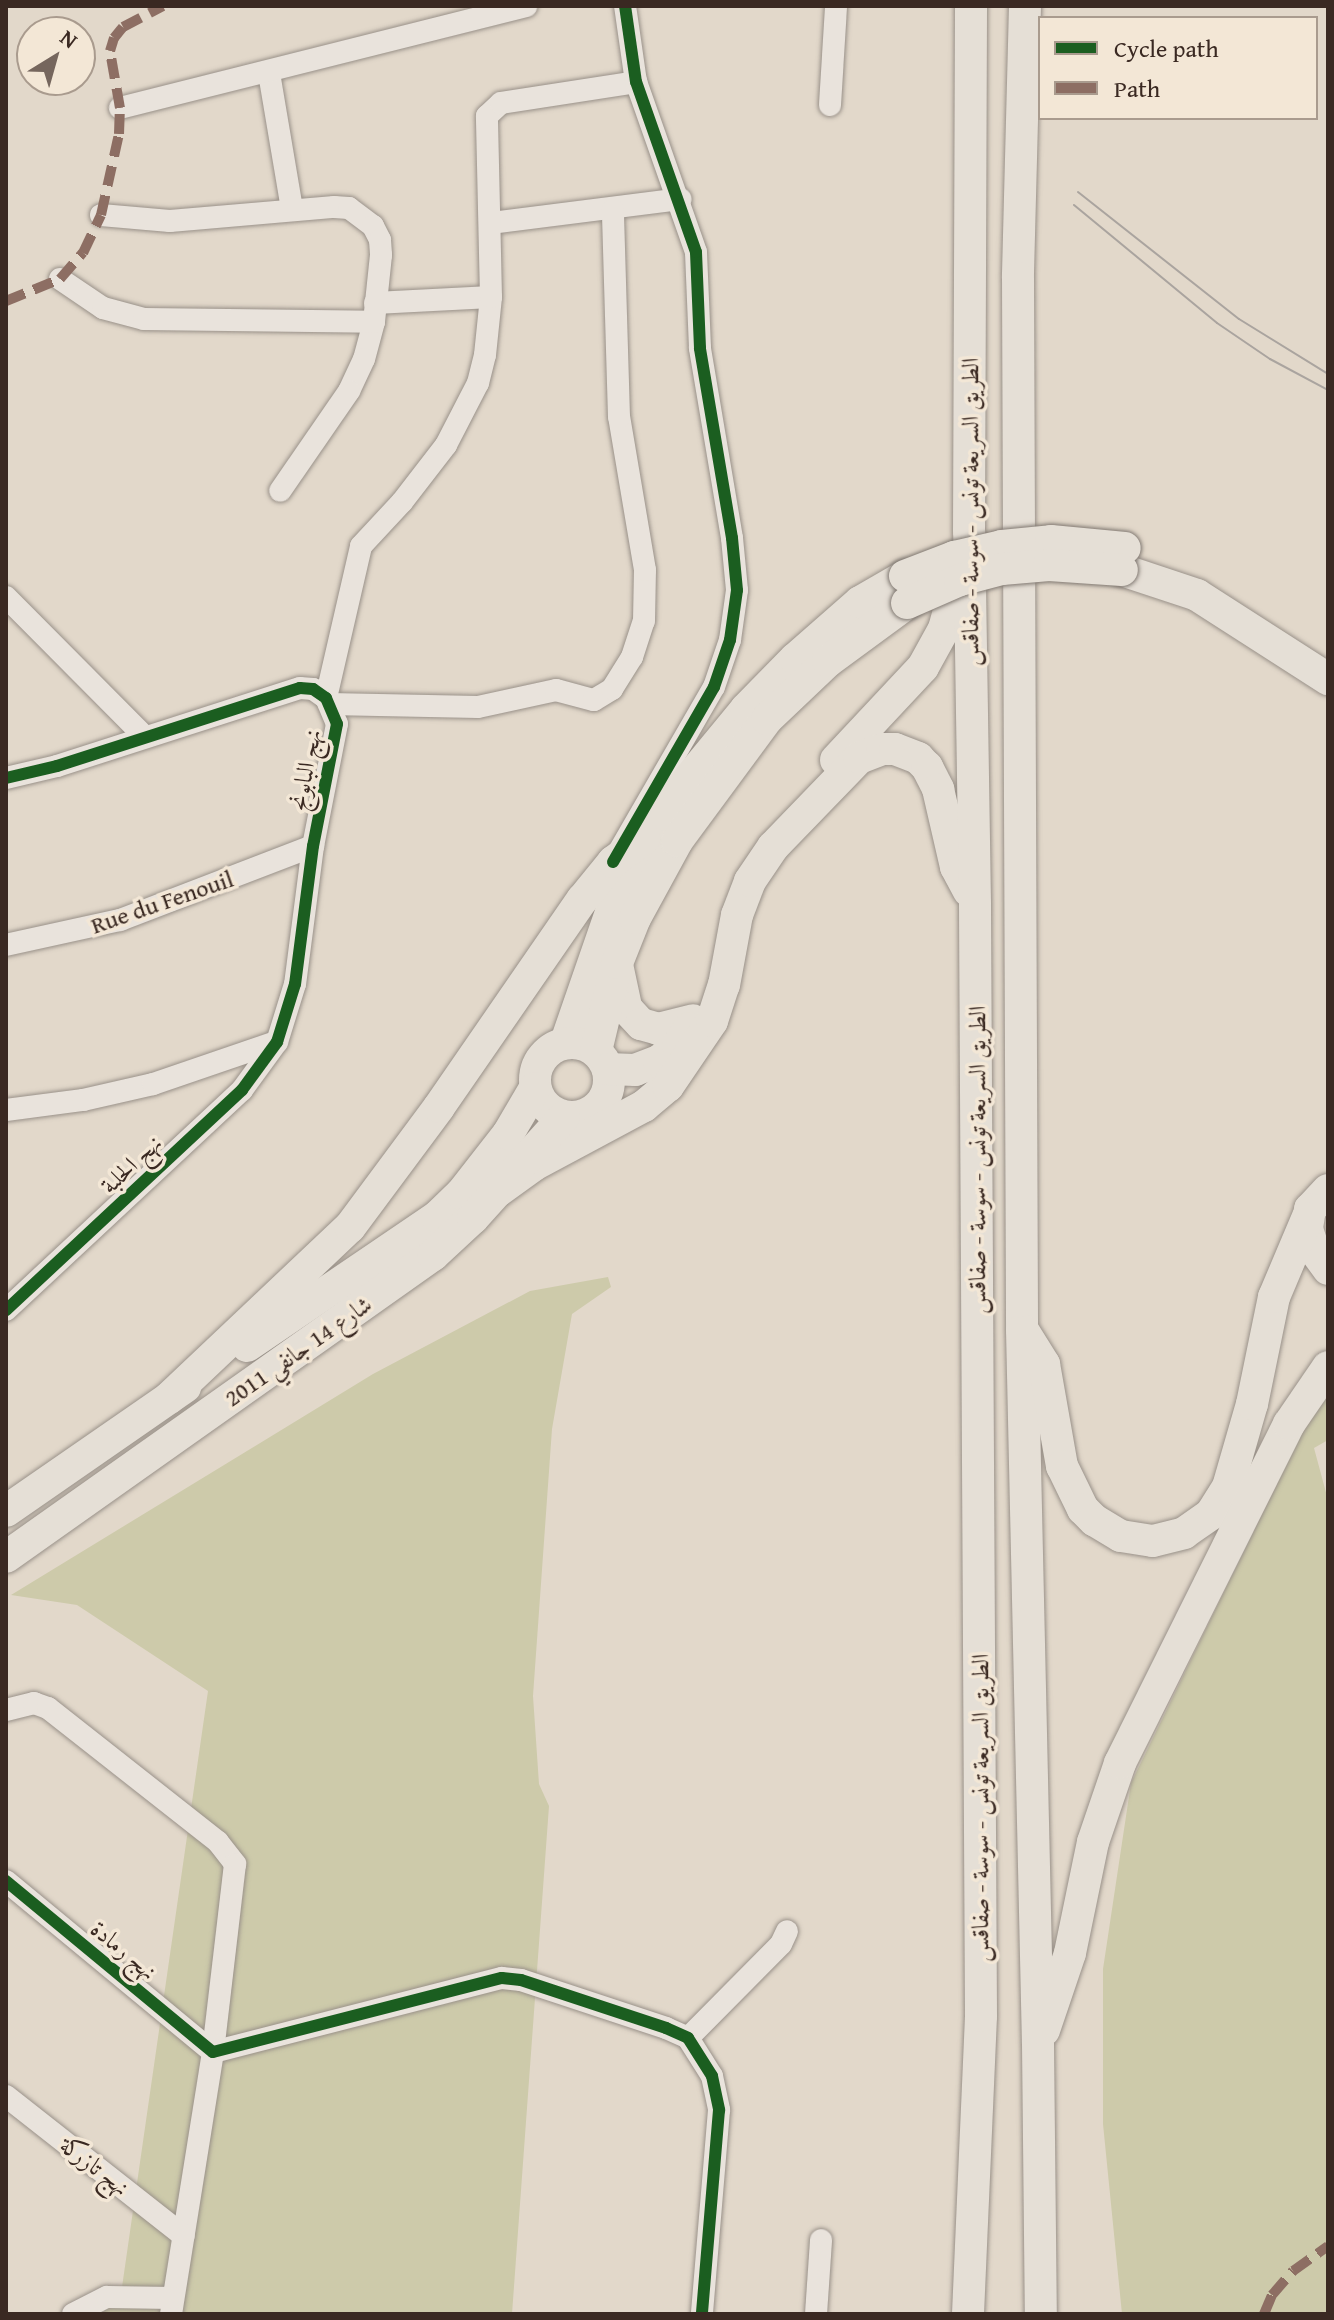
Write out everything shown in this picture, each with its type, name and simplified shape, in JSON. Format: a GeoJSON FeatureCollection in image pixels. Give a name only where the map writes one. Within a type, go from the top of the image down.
{"type":"FeatureCollection","features":[{"type":"Feature","properties":{"kind":"highway","name":"الطريق السريعة تونس - سوسة - صفاقس"},"geometry":{"type":"LineString","coordinates":[[968,2314],[981,2016],[975,904],[969,531],[971,6]]}},
{"type":"Feature","properties":{"kind":"highway","name":"الطريق السريعة تونس - سوسة - صفاقس"},"geometry":{"type":"LineString","coordinates":[[1025,6],[1018,278],[1022,1330],[1041,2314]]}},
{"type":"Feature","properties":{"kind":"highway"},"geometry":{"type":"LineString","coordinates":[[590,1054],[635,1070],[659,1061],[678,1045],[693,1020],[722,907],[735,874],[765,832],[899,697],[923,667],[952,606],[969,531]]}},
{"type":"Feature","properties":{"kind":"highway"},"geometry":{"type":"LineString","coordinates":[[590,1054],[613,906],[644,839],[690,774],[770,684],[840,618],[906,590],[977,551],[1026,543],[1076,542],[1124,559],[1197,595],[1328,679]]}},
{"type":"Feature","properties":{"kind":"highway"},"geometry":{"type":"LineString","coordinates":[[1124,559],[1172,561],[1223,584],[1328,652]]}},
{"type":"Feature","properties":{"kind":"highway"},"geometry":{"type":"LineString","coordinates":[[590,1054],[617,963],[662,865],[753,736],[828,661],[906,590]]}},
{"type":"Feature","properties":{"kind":"highway"},"geometry":{"type":"LineString","coordinates":[[498,1191],[544,1159],[644,1106],[668,1086],[712,1021],[724,985],[737,915],[750,881],[773,847],[859,758],[882,749],[895,749],[918,758],[927,767],[938,789],[956,867],[975,904]]}},
{"type":"Feature","properties":{"kind":"highway"},"geometry":{"type":"LineString","coordinates":[[169,1398],[192,1372],[316,1262],[358,1217],[472,1061],[582,900],[613,862],[644,839]]}},
{"type":"Feature","properties":{"kind":"highway"},"geometry":{"type":"LineString","coordinates":[[617,963],[626,1008],[635,1020],[658,1029],[693,1020]]}},
{"type":"Feature","properties":{"kind":"highway","name":"شارع 14 جانفي 2011"},"geometry":{"type":"LineString","coordinates":[[6,1511],[437,1217],[461,1194],[508,1134],[535,1088],[537,1064],[544,1054],[590,1054],[608,1091],[595,1109],[575,1117],[564,1117],[498,1191],[433,1255],[6,1557]]}},
{"type":"Feature","properties":{"kind":"highway"},"geometry":{"type":"LineString","coordinates":[[535,1088],[546,1107],[564,1117]]}},
{"type":"Feature","properties":{"kind":"highway"},"geometry":{"type":"LineString","coordinates":[[1022,1330],[1035,1345],[1044,1364],[1066,1482],[1083,1509],[1121,1536],[1153,1541],[1177,1536],[1211,1514],[1228,1487],[1252,1404],[1274,1297],[1321,1195]]}},
{"type":"Feature","properties":{"kind":"highway"},"geometry":{"type":"LineString","coordinates":[[1321,1195],[1308,1238],[1328,1269]]}},
{"type":"Feature","properties":{"kind":"highway"},"geometry":{"type":"LineString","coordinates":[[1038,2044],[1061,1984],[1093,1842],[1120,1763],[1289,1424],[1328,1367]]}},
{"type":"Feature","properties":{"kind":"street"},"geometry":{"type":"LineString","coordinates":[[120,108],[526,6]]}},
{"type":"Feature","properties":{"kind":"street"},"geometry":{"type":"LineString","coordinates":[[613,862],[714,687],[735,616],[736,564],[700,348],[696,252],[680,199],[636,82],[625,6]]}},
{"type":"Feature","properties":{"kind":"street"},"geometry":{"type":"LineString","coordinates":[[830,105],[836,6]]}},
{"type":"Feature","properties":{"kind":"street"},"geometry":{"type":"LineString","coordinates":[[269,73],[292,209]]}},
{"type":"Feature","properties":{"kind":"street"},"geometry":{"type":"LineString","coordinates":[[613,210],[619,417],[645,570],[644,621],[632,657],[612,689],[594,700],[556,690],[478,707],[328,701],[361,546],[402,502],[464,414],[485,355],[491,297],[486,123],[490,110],[501,103],[636,82]]}},
{"type":"Feature","properties":{"kind":"street"},"geometry":{"type":"LineString","coordinates":[[491,223],[613,210],[680,199]]}},
{"type":"Feature","properties":{"kind":"street"},"geometry":{"type":"LineString","coordinates":[[101,215],[170,221],[292,209],[349,208],[373,226],[380,240],[381,255],[364,359],[349,391],[280,491]]}},
{"type":"Feature","properties":{"kind":"street"},"geometry":{"type":"LineString","coordinates":[[60,279],[103,308],[144,319],[374,312],[491,297]]}},
{"type":"Feature","properties":{"kind":"street"},"geometry":{"type":"LineString","coordinates":[[11,606],[145,737]]}},
{"type":"Feature","properties":{"kind":"street","name":"نهج البابونج"},"geometry":{"type":"LineString","coordinates":[[6,778],[300,688],[313,689],[328,701],[337,724],[313,846],[295,984],[277,1042]]}},
{"type":"Feature","properties":{"kind":"street","name":"Rue du Fenouil"},"geometry":{"type":"LineString","coordinates":[[6,945],[120,920],[313,846]]}},
{"type":"Feature","properties":{"kind":"street"},"geometry":{"type":"LineString","coordinates":[[6,1110],[97,1097],[222,1063],[277,1042]]}},
{"type":"Feature","properties":{"kind":"street","name":"نهج الحلبة"},"geometry":{"type":"LineString","coordinates":[[6,1310],[242,1090],[277,1042]]}},
{"type":"Feature","properties":{"kind":"street"},"geometry":{"type":"LineString","coordinates":[[222,1063],[236,1074],[242,1090]]}},
{"type":"Feature","properties":{"kind":"street"},"geometry":{"type":"LineString","coordinates":[[6,1710],[34,1703],[48,1708],[232,1856],[236,1875],[213,2052],[172,2306],[107,2297],[73,2314]]}},
{"type":"Feature","properties":{"kind":"street","name":"نهج رمادة"},"geometry":{"type":"LineString","coordinates":[[6,1881],[213,2052]]}},
{"type":"Feature","properties":{"kind":"street"},"geometry":{"type":"LineString","coordinates":[[688,2038],[781,1944],[787,1931]]}},
{"type":"Feature","properties":{"kind":"street"},"geometry":{"type":"LineString","coordinates":[[213,2052],[502,1978],[521,1980],[688,2038],[712,2076],[719,2110],[702,2314]]}},
{"type":"Feature","properties":{"kind":"street","name":"نهج تازركة"},"geometry":{"type":"LineString","coordinates":[[6,2096],[184,2236]]}},
{"type":"Feature","properties":{"kind":"street"},"geometry":{"type":"LineString","coordinates":[[816,2314],[821,2240]]}},
{"type":"Feature","properties":{"kind":"shaded area"},"geometry":{"type":"Polygon","coordinates":[[[608,1277],[611,1287],[572,1314],[552,1429],[533,1696],[539,1784],[549,1806],[512,2314],[102,2314],[122,2287],[208,1691],[77,1605],[11,1595],[373,1374],[530,1291],[608,1277]]]}},
{"type":"Feature","properties":{"kind":"shaded area"},"geometry":{"type":"Polygon","coordinates":[[[1328,1390],[1328,1440],[1314,1448],[1328,1500],[1328,2314],[1122,2314],[1103,2124],[1103,1969],[1131,1783],[1297,1442],[1328,1390]]]}},
{"type":"Feature","properties":{"kind":"tram line"},"geometry":{"type":"LineString","coordinates":[[1078,192],[1239,319],[1328,374]]}},
{"type":"Feature","properties":{"kind":"tram line"},"geometry":{"type":"LineString","coordinates":[[1074,205],[1217,323],[1270,359],[1328,390]]}},
{"type":"Feature","properties":{"kind":"marked path"},"geometry":{"type":"LineString","coordinates":[[6,301],[60,279],[83,253],[101,215],[119,134],[120,108],[110,51],[114,38],[123,27],[163,6]]}},
{"type":"Feature","properties":{"kind":"marked path"},"geometry":{"type":"LineString","coordinates":[[1264,2314],[1272,2295],[1293,2271],[1328,2246]]}},
{"type":"Feature","properties":{"kind":"cycle path"},"geometry":{"type":"LineString","coordinates":[[613,862],[714,687],[730,640],[737,590],[732,538],[700,348],[696,252],[636,82],[625,6]]}},
{"type":"Feature","properties":{"kind":"cycle path"},"geometry":{"type":"LineString","coordinates":[[6,778],[57,766],[300,688],[313,689],[326,698],[337,724],[313,846],[295,984],[277,1042],[242,1090],[6,1310]]}},
{"type":"Feature","properties":{"kind":"cycle path"},"geometry":{"type":"LineString","coordinates":[[6,1881],[213,2052],[502,1978],[521,1980],[688,2038],[712,2076],[719,2110],[702,2314]]}}]}
